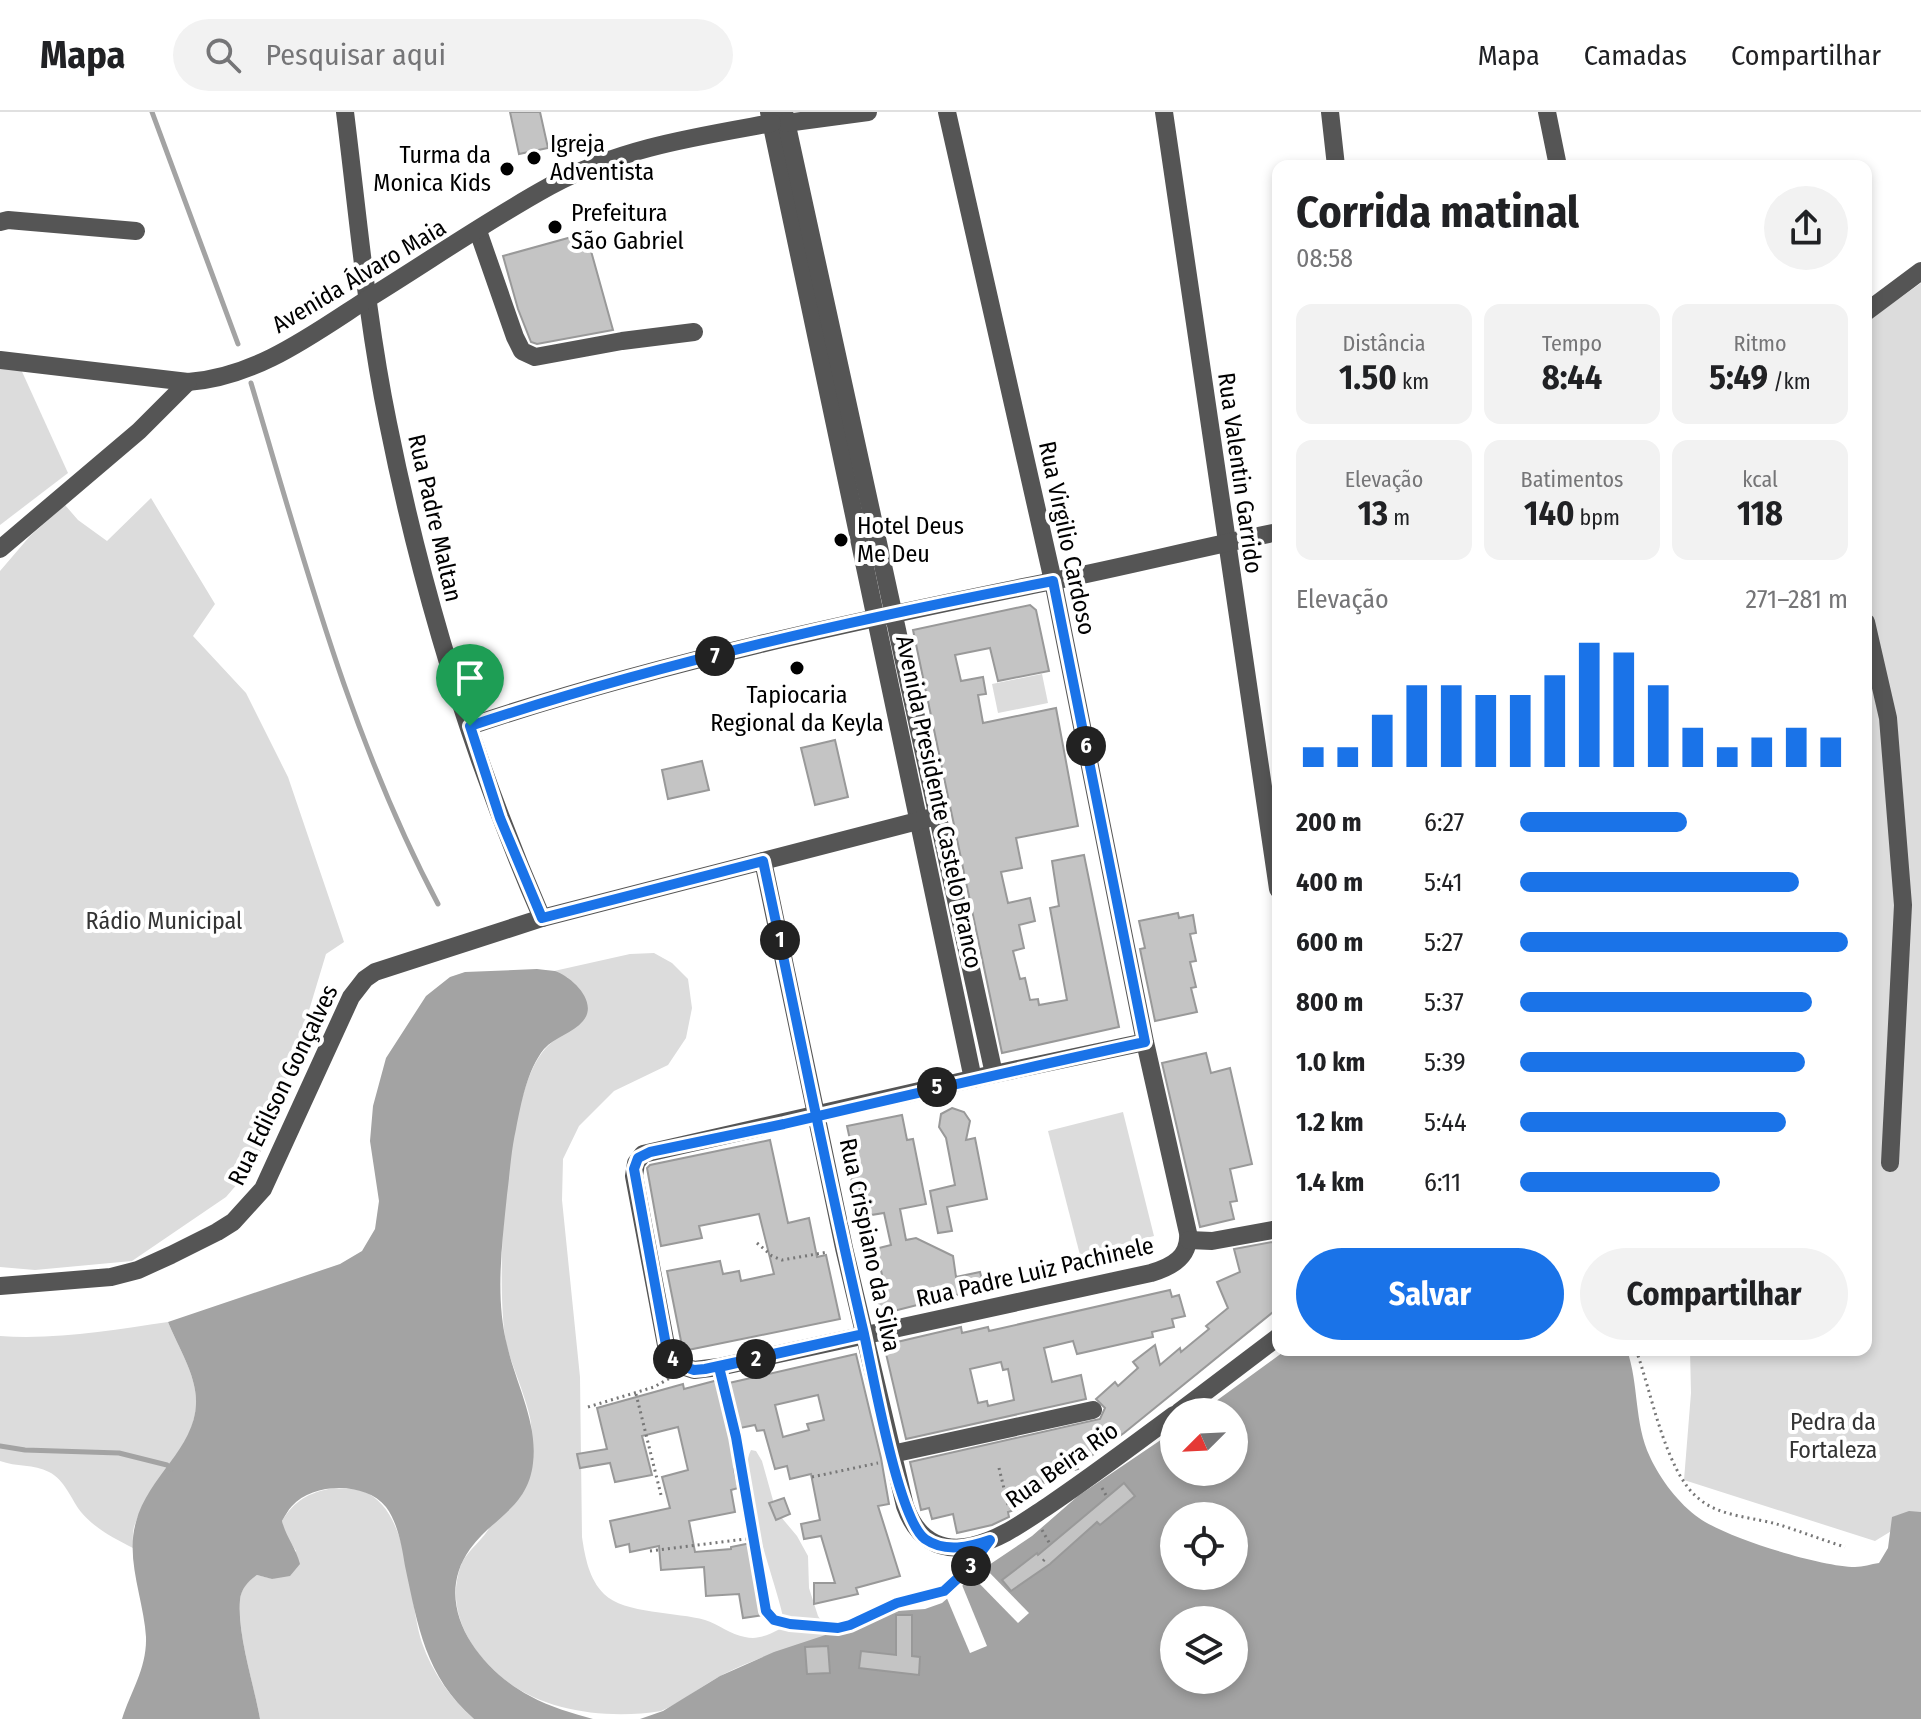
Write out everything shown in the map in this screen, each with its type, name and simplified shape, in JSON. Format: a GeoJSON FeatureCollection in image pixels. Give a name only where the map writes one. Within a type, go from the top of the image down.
{"type":"FeatureCollection","features":[{"type":"Feature","properties":{"kind":"street","name":"Rua Padre Maltan"},"geometry":{"type":"LineString","coordinates":[[345,112],[367,299],[387,421],[414,544],[435,624],[500,818],[542,918]]}},
{"type":"Feature","properties":{"kind":"street","name":"Avenida Álvaro Maia"},"geometry":{"type":"LineString","coordinates":[[0,360],[188,382],[238,372],[295,346],[553,185],[633,151],[778,117],[868,112]]}},
{"type":"Feature","properties":{"kind":"street","name":"Rua Virgilio Cardoso"},"geometry":{"type":"LineString","coordinates":[[947,112],[1053,581],[1186,1248]]}},
{"type":"Feature","properties":{"kind":"street","name":"Rua Valentin Garrido"},"geometry":{"type":"LineString","coordinates":[[1164,112],[1272,849]]}},
{"type":"Feature","properties":{"kind":"street"},"geometry":{"type":"LineString","coordinates":[[1330,112],[1335,160]]}},
{"type":"Feature","properties":{"kind":"street"},"geometry":{"type":"LineString","coordinates":[[1547,112],[1557,160]]}},
{"type":"Feature","properties":{"kind":"street","name":"Avenida Presidente Castelo Branco"},"geometry":{"type":"LineString","coordinates":[[778,117],[884,615],[918,821],[973,1079]]}},
{"type":"Feature","properties":{"kind":"street"},"geometry":{"type":"LineString","coordinates":[[0,222],[8,220],[136,231]]}},
{"type":"Feature","properties":{"kind":"street"},"geometry":{"type":"LineString","coordinates":[[478,231],[515,337],[522,351],[529,356],[694,332]]}},
{"type":"Feature","properties":{"kind":"street"},"geometry":{"type":"LineString","coordinates":[[1872,308],[1921,271]]}},
{"type":"Feature","properties":{"kind":"street"},"geometry":{"type":"LineString","coordinates":[[0,549],[139,431],[188,382]]}},
{"type":"Feature","properties":{"kind":"street"},"geometry":{"type":"LineString","coordinates":[[470,726],[661,669],[884,615],[1272,533]]}},
{"type":"Feature","properties":{"kind":"street","name":"Avenida Presidente Castelo Branco"},"geometry":{"type":"LineString","coordinates":[[884,615],[937,816],[994,1074]]}},
{"type":"Feature","properties":{"kind":"street"},"geometry":{"type":"LineString","coordinates":[[1872,648],[1888,718],[1903,905],[1890,1163]]}},
{"type":"Feature","properties":{"kind":"street","name":"Rua Edilson Gonçalves"},"geometry":{"type":"LineString","coordinates":[[0,1286],[124,1274],[171,1255],[233,1222],[263,1189],[351,997],[365,979],[388,966],[542,918],[937,816]]}},
{"type":"Feature","properties":{"kind":"street","name":"Rua Crispiano da Silva"},"geometry":{"type":"LineString","coordinates":[[763,861],[844,1248],[908,1515],[921,1535],[937,1544],[954,1548],[972,1546]]}},
{"type":"Feature","properties":{"kind":"street"},"geometry":{"type":"LineString","coordinates":[[682,1367],[676,1364],[666,1345],[634,1176],[638,1158],[650,1152],[1145,1042]]}},
{"type":"Feature","properties":{"kind":"street"},"geometry":{"type":"LineString","coordinates":[[1186,1248],[1272,1230]]}},
{"type":"Feature","properties":{"kind":"street","name":"Rua Padre Luiz Pachinele"},"geometry":{"type":"LineString","coordinates":[[682,1367],[694,1370],[712,1368],[1151,1273],[1174,1264],[1186,1248]]}},
{"type":"Feature","properties":{"kind":"street","name":"Rua Beira Rio"},"geometry":{"type":"LineString","coordinates":[[1197,1398],[1272,1342]]}},
{"type":"Feature","properties":{"kind":"street"},"geometry":{"type":"LineString","coordinates":[[893,1457],[1093,1410]]}},
{"type":"Feature","properties":{"kind":"street","name":"Rua Beira Rio"},"geometry":{"type":"LineString","coordinates":[[972,1546],[1013,1528],[1078,1486],[1160,1426]]}},
{"type":"Feature","properties":{"kind":"path"},"geometry":{"type":"LineString","coordinates":[[757,1243],[782,1260],[844,1248]]}},
{"type":"Feature","properties":{"kind":"path"},"geometry":{"type":"LineString","coordinates":[[1638,1356],[1669,1451],[1678,1471],[1699,1499],[1713,1507],[1845,1547]]}},
{"type":"Feature","properties":{"kind":"path"},"geometry":{"type":"LineString","coordinates":[[588,1407],[636,1394],[665,1381],[682,1367]]}},
{"type":"Feature","properties":{"kind":"path"},"geometry":{"type":"LineString","coordinates":[[712,1368],[736,1437],[769,1617],[799,1625],[838,1628],[897,1603],[944,1591],[971,1566],[990,1540]]}},
{"type":"Feature","properties":{"kind":"path"},"geometry":{"type":"LineString","coordinates":[[636,1394],[661,1495]]}},
{"type":"Feature","properties":{"kind":"path"},"geometry":{"type":"LineString","coordinates":[[812,1477],[893,1457]]}},
{"type":"Feature","properties":{"kind":"path"},"geometry":{"type":"LineString","coordinates":[[999,1468],[1013,1528]]}},
{"type":"Feature","properties":{"kind":"path"},"geometry":{"type":"LineString","coordinates":[[1039,1525],[1050,1544]]}},
{"type":"Feature","properties":{"kind":"path"},"geometry":{"type":"LineString","coordinates":[[650,1551],[754,1538]]}},
{"type":"Feature","properties":{"kind":"green space","name":"Pedra da Fortaleza"},"geometry":{"type":"Polygon","coordinates":[[[1921,283],[1921,1513],[1875,1541],[1684,1480],[1691,1393],[1690,1356],[1872,1356],[1872,318],[1921,283]]]}},
{"type":"Feature","properties":{"kind":"green space"},"geometry":{"type":"Polygon","coordinates":[[[19,365],[68,473],[0,525],[0,369],[19,365]]]}},
{"type":"Feature","properties":{"kind":"green space","name":"Rádio Municipal"},"geometry":{"type":"Polygon","coordinates":[[[151,498],[215,604],[193,636],[246,693],[288,777],[344,942],[326,954],[258,1160],[226,1197],[132,1261],[35,1270],[0,1267],[0,571],[30,536],[65,505],[78,520],[107,541],[151,498]]]}},
{"type":"Feature","properties":{"kind":"green space"},"geometry":{"type":"Polygon","coordinates":[[[1042,674],[1048,703],[998,713],[992,684],[1042,674]]]}},
{"type":"Feature","properties":{"kind":"green space"},"geometry":{"type":"Polygon","coordinates":[[[654,953],[672,963],[688,979],[692,1008],[686,1038],[668,1065],[614,1091],[579,1126],[563,1159],[562,1200],[580,1377],[582,1537],[586,1560],[591,1575],[604,1594],[624,1605],[694,1617],[750,1638],[780,1629],[783,1617],[748,1483],[747,1463],[751,1450],[756,1451],[762,1461],[776,1511],[797,1536],[808,1556],[809,1588],[818,1616],[831,1635],[737,1668],[661,1711],[602,1714],[542,1701],[495,1671],[465,1632],[459,1617],[456,1585],[462,1562],[492,1523],[531,1430],[529,1413],[506,1343],[503,1235],[512,1146],[520,1105],[531,1072],[545,1049],[574,1028],[568,978],[554,971],[630,954],[654,953]]]}},
{"type":"Feature","properties":{"kind":"green space"},"geometry":{"type":"Polygon","coordinates":[[[1123,1112],[1154,1236],[1080,1255],[1048,1131],[1123,1112]]]}},
{"type":"Feature","properties":{"kind":"green space"},"geometry":{"type":"Polygon","coordinates":[[[168,1322],[193,1382],[196,1403],[194,1420],[180,1451],[142,1509],[134,1527],[133,1548],[105,1533],[86,1518],[55,1475],[0,1461],[0,1336],[63,1335],[168,1322]]]}},
{"type":"Feature","properties":{"kind":"green space"},"geometry":{"type":"Polygon","coordinates":[[[333,1488],[363,1491],[379,1501],[390,1517],[405,1558],[417,1625],[426,1654],[443,1684],[474,1719],[260,1719],[241,1628],[242,1592],[257,1575],[273,1579],[296,1551],[285,1535],[282,1521],[292,1508],[309,1495],[333,1488]]]}},
{"type":"Feature","properties":{"kind":"shaded area"},"geometry":{"type":"Polygon","coordinates":[[[555,971],[576,984],[588,1006],[583,1021],[548,1045],[538,1057],[529,1077],[514,1137],[502,1251],[501,1308],[507,1345],[529,1418],[533,1463],[530,1478],[517,1502],[470,1549],[459,1570],[455,1592],[458,1613],[466,1633],[493,1670],[538,1700],[593,1719],[474,1719],[444,1685],[426,1649],[414,1609],[399,1535],[390,1513],[377,1499],[366,1493],[340,1488],[326,1489],[302,1498],[282,1521],[300,1564],[290,1576],[272,1579],[257,1575],[242,1592],[241,1628],[260,1719],[122,1719],[146,1648],[133,1550],[136,1522],[150,1490],[188,1435],[196,1403],[190,1372],[168,1322],[340,1264],[362,1251],[375,1229],[379,1201],[370,1141],[373,1106],[386,1058],[426,996],[450,977],[465,972],[555,971]]]}},
{"type":"Feature","properties":{"kind":"shaded area"},"geometry":{"type":"Polygon","coordinates":[[[1278,1356],[1628,1356],[1641,1431],[1650,1457],[1677,1498],[1712,1526],[1798,1557],[1858,1567],[1879,1563],[1888,1548],[1892,1517],[1909,1511],[1921,1512],[1921,1719],[640,1719],[663,1711],[720,1676],[774,1652],[898,1611],[925,1609],[942,1603],[977,1573],[1032,1536],[1078,1496],[1160,1440],[1160,1486],[1248,1486],[1248,1398],[1220,1398],[1278,1356]]]}},
{"type":"Feature","properties":{"kind":"pier"},"geometry":{"type":"Polygon","coordinates":[[[982,1565],[1029,1613],[1018,1623],[971,1575],[982,1565]]]}},
{"type":"Feature","properties":{"kind":"pier"},"geometry":{"type":"Polygon","coordinates":[[[962,1585],[987,1646],[970,1653],[946,1596],[962,1585]]]}},
{"type":"Feature","properties":{"kind":"building"},"geometry":{"type":"Polygon","coordinates":[[[510,112],[540,112],[548,148],[519,154],[510,112]]]}},
{"type":"Feature","properties":{"kind":"building"},"geometry":{"type":"Polygon","coordinates":[[[586,233],[613,330],[537,344],[531,342],[503,256],[586,233]]]}},
{"type":"Feature","properties":{"kind":"building"},"geometry":{"type":"Polygon","coordinates":[[[1030,605],[1036,610],[1049,671],[998,681],[990,648],[955,655],[961,681],[983,677],[986,694],[978,695],[983,723],[1056,708],[1078,826],[1016,838],[1022,868],[1001,872],[1008,903],[1030,898],[1035,921],[1019,925],[1024,948],[1013,951],[1020,979],[1025,978],[1030,1000],[1038,999],[1039,1005],[1067,1000],[1050,908],[1059,906],[1052,861],[1084,855],[1119,1027],[1002,1053],[913,630],[1030,605]]]}},
{"type":"Feature","properties":{"kind":"building"},"geometry":{"type":"Polygon","coordinates":[[[835,740],[848,797],[815,805],[801,748],[835,740]]]}},
{"type":"Feature","properties":{"kind":"building"},"geometry":{"type":"Polygon","coordinates":[[[702,761],[709,790],[668,799],[662,770],[702,761]]]}},
{"type":"Feature","properties":{"kind":"building"},"geometry":{"type":"Polygon","coordinates":[[[1178,913],[1179,918],[1193,915],[1196,933],[1190,934],[1196,961],[1190,962],[1196,987],[1191,988],[1197,1012],[1155,1021],[1140,949],[1145,948],[1139,921],[1178,913]]]}},
{"type":"Feature","properties":{"kind":"building"},"geometry":{"type":"Polygon","coordinates":[[[1206,1053],[1211,1073],[1230,1068],[1252,1164],[1230,1169],[1237,1201],[1230,1202],[1234,1219],[1200,1227],[1162,1063],[1206,1053]]]}},
{"type":"Feature","properties":{"kind":"building"},"geometry":{"type":"Polygon","coordinates":[[[952,1108],[964,1112],[970,1121],[966,1140],[975,1138],[987,1199],[947,1207],[952,1231],[938,1233],[930,1191],[955,1185],[946,1138],[939,1127],[941,1114],[952,1108]]]}},
{"type":"Feature","properties":{"kind":"building"},"geometry":{"type":"Polygon","coordinates":[[[902,1115],[907,1140],[913,1139],[926,1204],[900,1209],[906,1240],[916,1238],[953,1256],[956,1277],[980,1272],[984,1288],[878,1315],[875,1299],[887,1296],[879,1262],[870,1264],[867,1251],[891,1245],[884,1213],[865,1216],[859,1186],[853,1187],[845,1151],[852,1149],[847,1126],[902,1115]]]}},
{"type":"Feature","properties":{"kind":"building"},"geometry":{"type":"Polygon","coordinates":[[[770,1140],[788,1223],[809,1218],[817,1257],[826,1255],[840,1319],[683,1351],[667,1271],[720,1261],[723,1274],[739,1271],[741,1281],[774,1274],[759,1214],[699,1226],[702,1238],[661,1246],[647,1168],[770,1140]]]}},
{"type":"Feature","properties":{"kind":"building"},"geometry":{"type":"Polygon","coordinates":[[[1272,1242],[1272,1313],[1167,1398],[1160,1398],[1160,1404],[1077,1466],[1078,1469],[1042,1478],[1045,1488],[1029,1493],[1030,1499],[1016,1503],[1018,1509],[1008,1512],[1009,1517],[992,1525],[957,1533],[953,1514],[932,1519],[929,1508],[921,1510],[910,1462],[1100,1419],[1105,1408],[1096,1399],[1115,1382],[1118,1386],[1138,1368],[1133,1362],[1155,1345],[1160,1365],[1209,1329],[1206,1326],[1228,1308],[1217,1282],[1240,1272],[1234,1249],[1272,1242]]]}},
{"type":"Feature","properties":{"kind":"building"},"geometry":{"type":"Polygon","coordinates":[[[1170,1290],[1172,1297],[1179,1295],[1185,1316],[1172,1319],[1174,1327],[1152,1332],[1153,1337],[1077,1354],[1073,1341],[1044,1348],[1052,1382],[1081,1375],[1086,1399],[906,1439],[884,1345],[961,1327],[962,1333],[988,1327],[989,1331],[1170,1290]],[[1001,1362],[970,1369],[978,1403],[987,1401],[988,1406],[1014,1400],[1008,1369],[1003,1370],[1001,1362]]]}},
{"type":"Feature","properties":{"kind":"building"},"geometry":{"type":"Polygon","coordinates":[[[856,1354],[889,1504],[878,1506],[900,1576],[856,1588],[858,1594],[814,1604],[814,1583],[835,1583],[821,1536],[804,1539],[801,1524],[820,1520],[811,1474],[790,1479],[787,1466],[775,1469],[764,1430],[757,1431],[755,1425],[730,1430],[738,1468],[734,1469],[738,1488],[731,1490],[735,1512],[689,1521],[695,1552],[731,1549],[751,1543],[764,1615],[743,1618],[739,1594],[706,1596],[704,1567],[661,1570],[659,1546],[630,1552],[629,1544],[616,1547],[610,1521],[670,1508],[662,1477],[688,1470],[678,1427],[642,1436],[652,1475],[615,1482],[610,1463],[580,1468],[577,1454],[607,1449],[597,1408],[683,1384],[684,1389],[718,1380],[720,1385],[856,1354]],[[818,1395],[775,1405],[783,1437],[809,1430],[807,1424],[824,1420],[818,1395]]]}},
{"type":"Feature","properties":{"kind":"building"},"geometry":{"type":"Polygon","coordinates":[[[1124,1483],[1135,1496],[1100,1525],[1097,1522],[1050,1564],[1011,1591],[1002,1580],[1038,1555],[1124,1483]]]}},
{"type":"Feature","properties":{"kind":"building"},"geometry":{"type":"Polygon","coordinates":[[[784,1498],[790,1514],[776,1520],[769,1503],[784,1498]]]}},
{"type":"Feature","properties":{"kind":"building"},"geometry":{"type":"Polygon","coordinates":[[[896,1615],[912,1615],[912,1656],[920,1657],[919,1675],[859,1668],[861,1651],[896,1655],[896,1615]]]}},
{"type":"Feature","properties":{"kind":"building"},"geometry":{"type":"Polygon","coordinates":[[[828,1646],[830,1673],[807,1674],[805,1647],[828,1646]]]}},
{"type":"Feature","properties":{"kind":"waterway"},"geometry":{"type":"LineString","coordinates":[[152,112],[238,344]]}},
{"type":"Feature","properties":{"kind":"waterway"},"geometry":{"type":"LineString","coordinates":[[251,383],[311,582],[355,714],[407,842],[438,904]]}},
{"type":"Feature","properties":{"kind":"waterway"},"geometry":{"type":"LineString","coordinates":[[0,1446],[25,1450],[119,1453],[167,1465],[171,1469]]}},
{"type":"Feature","properties":{"kind":"place","name":"Igreja Adventista"},"geometry":{"type":"Point","coordinates":[534,158]}},
{"type":"Feature","properties":{"kind":"place","name":"Turma da Monica Kids"},"geometry":{"type":"Point","coordinates":[507,169]}},
{"type":"Feature","properties":{"kind":"place","name":"Prefeitura São Gabriel"},"geometry":{"type":"Point","coordinates":[555,227]}},
{"type":"Feature","properties":{"kind":"place","name":"Hotel Deus Me Deu"},"geometry":{"type":"Point","coordinates":[841,540]}},
{"type":"Feature","properties":{"kind":"place","name":"Tapiocaria Regional da Keyla"},"geometry":{"type":"Point","coordinates":[797,668]}},
{"type":"Feature","properties":{"kind":"route"},"geometry":{"type":"LineString","coordinates":[[470,726],[500,818],[542,918],[763,861],[817,1115],[844,1248],[864,1334],[719,1367],[736,1437],[766,1611],[774,1620],[790,1624],[838,1628],[897,1603],[944,1591],[971,1566],[990,1540],[954,1548],[927,1541],[913,1524],[893,1460],[864,1334],[705,1369],[694,1370],[676,1364],[666,1345],[634,1169],[638,1158],[650,1152],[784,1124],[817,1115],[841,1109],[985,1076],[1145,1042],[1053,581],[893,613],[661,669],[470,726]]}}]}
